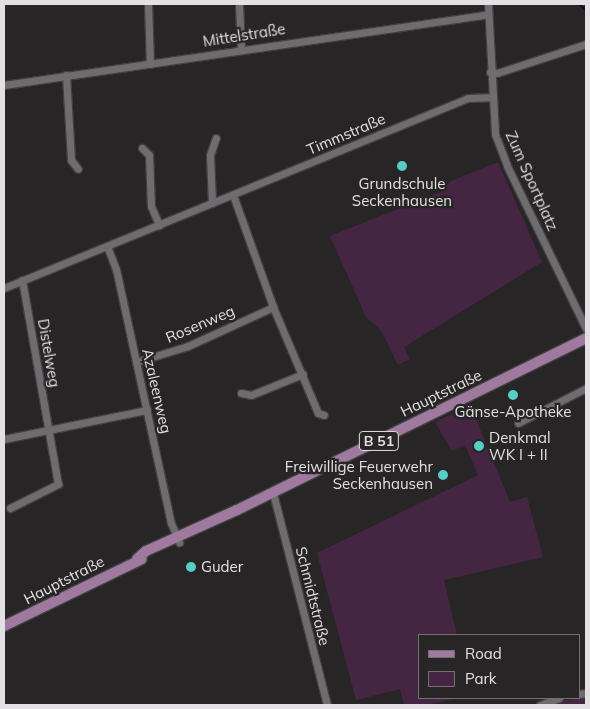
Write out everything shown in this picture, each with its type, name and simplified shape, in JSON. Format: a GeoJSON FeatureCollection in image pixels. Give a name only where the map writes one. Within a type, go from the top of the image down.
{"type":"FeatureCollection","features":[{"type":"Feature","properties":{"kind":"main road","name":"Hauptstraße"},"geometry":{"type":"LineString","coordinates":[[4,626],[137,559],[149,557],[178,540],[218,523],[227,515],[586,338]]}},
{"type":"Feature","properties":{"kind":"street"},"geometry":{"type":"LineString","coordinates":[[148,4],[150,64]]}},
{"type":"Feature","properties":{"kind":"street"},"geometry":{"type":"LineString","coordinates":[[239,4],[241,49]]}},
{"type":"Feature","properties":{"kind":"street","name":"Zum Sportplatz"},"geometry":{"type":"LineString","coordinates":[[488,4],[493,123],[500,151],[586,329]]}},
{"type":"Feature","properties":{"kind":"street","name":"Mittelstraße"},"geometry":{"type":"LineString","coordinates":[[4,85],[488,14]]}},
{"type":"Feature","properties":{"kind":"street"},"geometry":{"type":"LineString","coordinates":[[490,72],[497,73],[586,44]]}},
{"type":"Feature","properties":{"kind":"street"},"geometry":{"type":"LineString","coordinates":[[66,75],[71,160],[78,169]]}},
{"type":"Feature","properties":{"kind":"street","name":"Timmstraße"},"geometry":{"type":"LineString","coordinates":[[4,288],[468,98],[491,97]]}},
{"type":"Feature","properties":{"kind":"street"},"geometry":{"type":"LineString","coordinates":[[212,203],[210,155],[216,138]]}},
{"type":"Feature","properties":{"kind":"street"},"geometry":{"type":"LineString","coordinates":[[142,148],[149,155],[151,206],[159,224]]}},
{"type":"Feature","properties":{"kind":"street"},"geometry":{"type":"LineString","coordinates":[[233,195],[273,307],[318,413],[324,415]]}},
{"type":"Feature","properties":{"kind":"street","name":"Azaleenweg"},"geometry":{"type":"LineString","coordinates":[[107,246],[116,269],[178,540]]}},
{"type":"Feature","properties":{"kind":"street","name":"Distelweg"},"geometry":{"type":"LineString","coordinates":[[10,508],[58,484],[22,280]]}},
{"type":"Feature","properties":{"kind":"street","name":"Rosenweg"},"geometry":{"type":"LineString","coordinates":[[136,362],[188,346],[273,307]]}},
{"type":"Feature","properties":{"kind":"street"},"geometry":{"type":"LineString","coordinates":[[241,393],[251,395],[302,374]]}},
{"type":"Feature","properties":{"kind":"street"},"geometry":{"type":"LineString","coordinates":[[518,423],[586,388]]}},
{"type":"Feature","properties":{"kind":"street"},"geometry":{"type":"LineString","coordinates":[[4,439],[147,410]]}},
{"type":"Feature","properties":{"kind":"street","name":"Schmidtstraße"},"geometry":{"type":"LineString","coordinates":[[273,493],[326,705]]}},
{"type":"Feature","properties":{"kind":"street"},"geometry":{"type":"LineString","coordinates":[[540,705],[556,699]]}},
{"type":"Feature","properties":{"kind":"green space"},"geometry":{"type":"Polygon","coordinates":[[[498,162],[542,262],[404,347],[410,359],[398,365],[381,330],[366,317],[330,236],[443,191],[441,185],[498,162]]]}},
{"type":"Feature","properties":{"kind":"green space"},"geometry":{"type":"Polygon","coordinates":[[[470,405],[510,502],[527,497],[543,557],[444,580],[457,634],[418,634],[418,699],[452,699],[427,705],[404,705],[400,689],[356,700],[317,553],[478,475],[465,445],[452,451],[435,422],[470,405]]]}},
{"type":"Feature","properties":{"kind":"green space"},"geometry":{"type":"Polygon","coordinates":[[[586,697],[586,705],[556,705],[555,702],[580,699],[586,697]]]}},
{"type":"Feature","properties":{"kind":"waterway"},"geometry":{"type":"LineString","coordinates":[[579,4],[586,10]]}},
{"type":"Feature","properties":{"kind":"place","name":"Grundschule Seckenhausen"},"geometry":{"type":"Point","coordinates":[402,166]}},
{"type":"Feature","properties":{"kind":"place","name":"Gänse-Apotheke"},"geometry":{"type":"Point","coordinates":[513,395]}},
{"type":"Feature","properties":{"kind":"place","name":"Denkmal WK I + II"},"geometry":{"type":"Point","coordinates":[479,446]}},
{"type":"Feature","properties":{"kind":"place","name":"Freiwillige Feuerwehr Seckenhausen"},"geometry":{"type":"Point","coordinates":[443,475]}},
{"type":"Feature","properties":{"kind":"place","name":"Guder"},"geometry":{"type":"Point","coordinates":[191,567]}}]}
